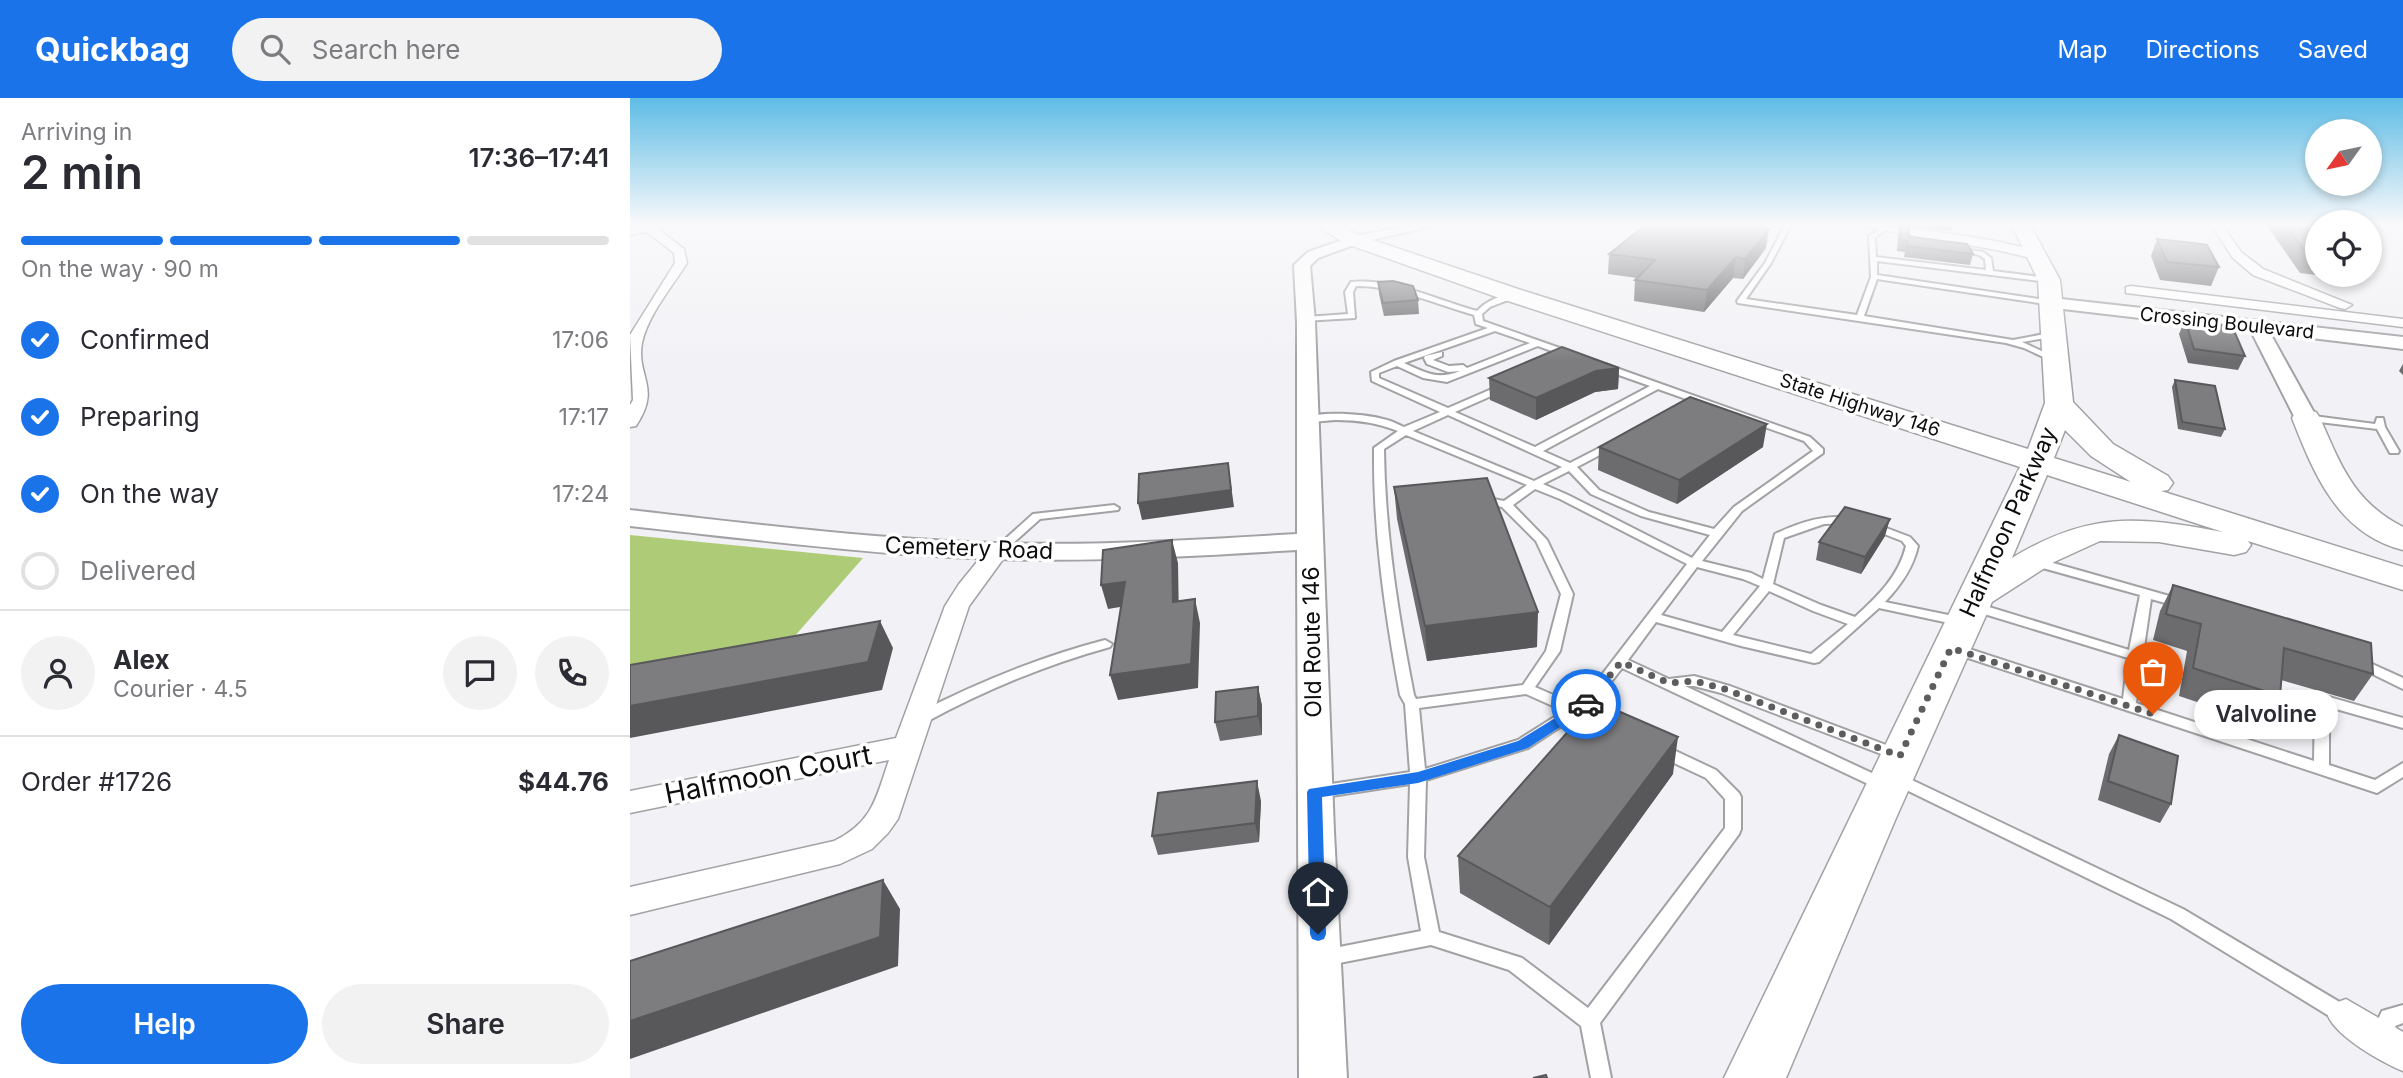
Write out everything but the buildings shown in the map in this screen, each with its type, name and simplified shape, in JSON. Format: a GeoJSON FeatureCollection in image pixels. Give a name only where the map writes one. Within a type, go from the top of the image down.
{"type":"FeatureCollection","features":[{"type":"Feature","properties":{"kind":"main road","name":"State Highway 146"},"geometry":{"type":"LineString","coordinates":[[1437,269],[2403,581]]}},
{"type":"Feature","properties":{"kind":"main road","name":"Halfmoon Parkway"},"geometry":{"type":"LineString","coordinates":[[1755,1078],[2036,463],[2059,403],[2052,303],[2049,280],[2044,269]]}},
{"type":"Feature","properties":{"kind":"main road"},"geometry":{"type":"LineString","coordinates":[[2059,403],[2093,445],[2108,456],[2234,525]]}},
{"type":"Feature","properties":{"kind":"main road"},"geometry":{"type":"LineString","coordinates":[[2306,418],[2338,492],[2352,509],[2385,532],[2403,540]]}},
{"type":"Feature","properties":{"kind":"main road"},"geometry":{"type":"LineString","coordinates":[[1965,618],[2032,561],[2086,534],[2140,531],[2245,547],[2403,581]]}},
{"type":"Feature","properties":{"kind":"street"},"geometry":{"type":"LineString","coordinates":[[630,422],[641,400],[634,346],[639,329],[677,269]]}},
{"type":"Feature","properties":{"kind":"street","name":"Old Route 146"},"geometry":{"type":"LineString","coordinates":[[1304,269],[1322,1078]]}},
{"type":"Feature","properties":{"kind":"street"},"geometry":{"type":"LineString","coordinates":[[2254,269],[2346,305],[2370,318]]}},
{"type":"Feature","properties":{"kind":"street"},"geometry":{"type":"LineString","coordinates":[[2131,290],[2403,323]]}},
{"type":"Feature","properties":{"kind":"street"},"geometry":{"type":"LineString","coordinates":[[2244,302],[2306,418]]}},
{"type":"Feature","properties":{"kind":"street","name":"Crossing Boulevard"},"geometry":{"type":"LineString","coordinates":[[2052,303],[2403,343]]}},
{"type":"Feature","properties":{"kind":"street","name":"Cemetery Road"},"geometry":{"type":"LineString","coordinates":[[630,518],[803,538],[998,551],[1095,552],[1310,541]]}},
{"type":"Feature","properties":{"kind":"street","name":"Halfmoon Court"},"geometry":{"type":"LineString","coordinates":[[630,901],[822,856],[862,841],[877,827],[887,811],[911,733],[957,606],[967,589],[998,551]]}},
{"type":"Feature","properties":{"kind":"street","name":"Halfmoon Court"},"geometry":{"type":"LineString","coordinates":[[630,802],[911,733]]}},
{"type":"Feature","properties":{"kind":"street"},"geometry":{"type":"LineString","coordinates":[[2346,1016],[2403,1053]]}},
{"type":"Feature","properties":{"kind":"lane"},"geometry":{"type":"LineString","coordinates":[[1764,269],[1741,301],[2006,341],[2058,360]]}},
{"type":"Feature","properties":{"kind":"lane"},"geometry":{"type":"LineString","coordinates":[[1860,318],[1874,277],[1874,269]]}},
{"type":"Feature","properties":{"kind":"lane"},"geometry":{"type":"LineString","coordinates":[[1954,269],[2049,280]]}},
{"type":"Feature","properties":{"kind":"lane"},"geometry":{"type":"LineString","coordinates":[[1989,269],[1990,273]]}},
{"type":"Feature","properties":{"kind":"lane"},"geometry":{"type":"LineString","coordinates":[[1874,277],[2052,303]]}},
{"type":"Feature","properties":{"kind":"lane"},"geometry":{"type":"LineString","coordinates":[[1306,319],[1352,316],[1349,292],[1354,284],[1379,282],[1478,314]]}},
{"type":"Feature","properties":{"kind":"lane"},"geometry":{"type":"LineString","coordinates":[[1315,792],[1418,777],[1523,744],[1576,710],[1589,701],[1621,662],[1694,563],[1738,509],[1819,452],[1807,439],[1575,356],[1490,330],[1479,322],[1478,314],[1487,304],[1513,295]]}},
{"type":"Feature","properties":{"kind":"lane"},"geometry":{"type":"LineString","coordinates":[[1490,330],[1482,337],[1417,362],[1416,366],[1436,373],[1456,370],[1516,348],[1528,348]]}},
{"type":"Feature","properties":{"kind":"lane"},"geometry":{"type":"LineString","coordinates":[[1490,330],[1375,372],[1375,379],[1571,467],[1595,492],[1658,517],[1717,533]]}},
{"type":"Feature","properties":{"kind":"lane"},"geometry":{"type":"LineString","coordinates":[[2006,341],[2031,340],[2055,334]]}},
{"type":"Feature","properties":{"kind":"lane"},"geometry":{"type":"LineString","coordinates":[[1397,363],[1426,376],[1447,379],[1538,344]]}},
{"type":"Feature","properties":{"kind":"lane"},"geometry":{"type":"LineString","coordinates":[[1551,366],[1575,356]]}},
{"type":"Feature","properties":{"kind":"lane"},"geometry":{"type":"LineString","coordinates":[[1428,358],[1437,367],[1456,370]]}},
{"type":"Feature","properties":{"kind":"lane"},"geometry":{"type":"LineString","coordinates":[[1431,937],[1416,857],[1418,777],[1412,704],[1407,695],[1384,569],[1385,501],[1379,448],[1406,430],[1515,382]]}},
{"type":"Feature","properties":{"kind":"lane"},"geometry":{"type":"LineString","coordinates":[[1536,451],[1658,385]]}},
{"type":"Feature","properties":{"kind":"lane"},"geometry":{"type":"LineString","coordinates":[[1682,404],[1694,398]]}},
{"type":"Feature","properties":{"kind":"lane"},"geometry":{"type":"LineString","coordinates":[[1308,419],[1337,417],[1381,421],[1406,430],[1534,485],[1694,563],[1747,576],[1856,622]]}},
{"type":"Feature","properties":{"kind":"lane"},"geometry":{"type":"LineString","coordinates":[[2306,418],[2380,424],[2395,451]]}},
{"type":"Feature","properties":{"kind":"lane"},"geometry":{"type":"LineString","coordinates":[[1506,505],[1534,485],[1623,438]]}},
{"type":"Feature","properties":{"kind":"lane"},"geometry":{"type":"LineString","coordinates":[[1582,478],[1611,489]]}},
{"type":"Feature","properties":{"kind":"lane"},"geometry":{"type":"LineString","coordinates":[[1467,497],[1506,505],[1541,540],[1567,594],[1553,651],[1527,689]]}},
{"type":"Feature","properties":{"kind":"lane"},"geometry":{"type":"LineString","coordinates":[[1628,497],[1658,517]]}},
{"type":"Feature","properties":{"kind":"lane"},"geometry":{"type":"LineString","coordinates":[[998,551],[1037,516],[1115,508]]}},
{"type":"Feature","properties":{"kind":"lane"},"geometry":{"type":"LineString","coordinates":[[1653,617],[1725,637],[1814,659],[1877,604],[1912,557],[1912,546],[1906,539],[1873,525],[1835,518],[1799,527],[1779,536],[1767,586],[1725,637]]}},
{"type":"Feature","properties":{"kind":"lane"},"geometry":{"type":"LineString","coordinates":[[2032,561],[2199,609]]}},
{"type":"Feature","properties":{"kind":"lane"},"geometry":{"type":"LineString","coordinates":[[2129,706],[2146,594]]}},
{"type":"Feature","properties":{"kind":"lane"},"geometry":{"type":"LineString","coordinates":[[1877,604],[1965,618],[2135,656]]}},
{"type":"Feature","properties":{"kind":"lane"},"geometry":{"type":"LineString","coordinates":[[1965,618],[2129,706],[2377,787],[2403,769]]}},
{"type":"Feature","properties":{"kind":"lane"},"geometry":{"type":"LineString","coordinates":[[911,733],[1001,677],[1035,664],[1105,644]]}},
{"type":"Feature","properties":{"kind":"lane"},"geometry":{"type":"LineString","coordinates":[[2341,655],[2403,684]]}},
{"type":"Feature","properties":{"kind":"lane"},"geometry":{"type":"LineString","coordinates":[[1621,662],[1893,773]]}},
{"type":"Feature","properties":{"kind":"lane"},"geometry":{"type":"LineString","coordinates":[[1669,683],[1694,681],[1725,689],[2177,914],[2346,1016]]}},
{"type":"Feature","properties":{"kind":"lane"},"geometry":{"type":"LineString","coordinates":[[1412,704],[1527,689],[1598,720]]}},
{"type":"Feature","properties":{"kind":"lane"},"geometry":{"type":"LineString","coordinates":[[2321,768],[2322,700],[2403,723]]}},
{"type":"Feature","properties":{"kind":"lane"},"geometry":{"type":"LineString","coordinates":[[1590,1021],[1734,829],[1733,797],[1711,774],[1643,741]]}},
{"type":"Feature","properties":{"kind":"lane"},"geometry":{"type":"LineString","coordinates":[[1319,959],[1431,937],[1515,964],[1590,1021],[1601,1078]]}},
{"type":"Feature","properties":{"kind":"lane"},"geometry":{"type":"LineString","coordinates":[[2403,1014],[2389,1017],[2384,1028],[2403,1053]]}},
{"type":"Feature","properties":{"kind":"green space"},"geometry":{"type":"Polygon","coordinates":[[[630,535],[863,558],[773,661],[630,685],[630,535]]]}},
{"type":"Feature","properties":{"kind":"way so far"},"geometry":{"type":"LineString","coordinates":[[1586,704],[1621,662],[1669,683],[1694,681],[1725,689],[1900,756],[1951,648],[2153,714]]}},
{"type":"Feature","properties":{"kind":"place","name":"Valvoline"},"geometry":{"type":"Point","coordinates":[2153,714]}},
{"type":"Feature","properties":{"kind":"route"},"geometry":{"type":"LineString","coordinates":[[1318,934],[1315,792],[1418,777],[1523,744],[1586,704]]}}]}
